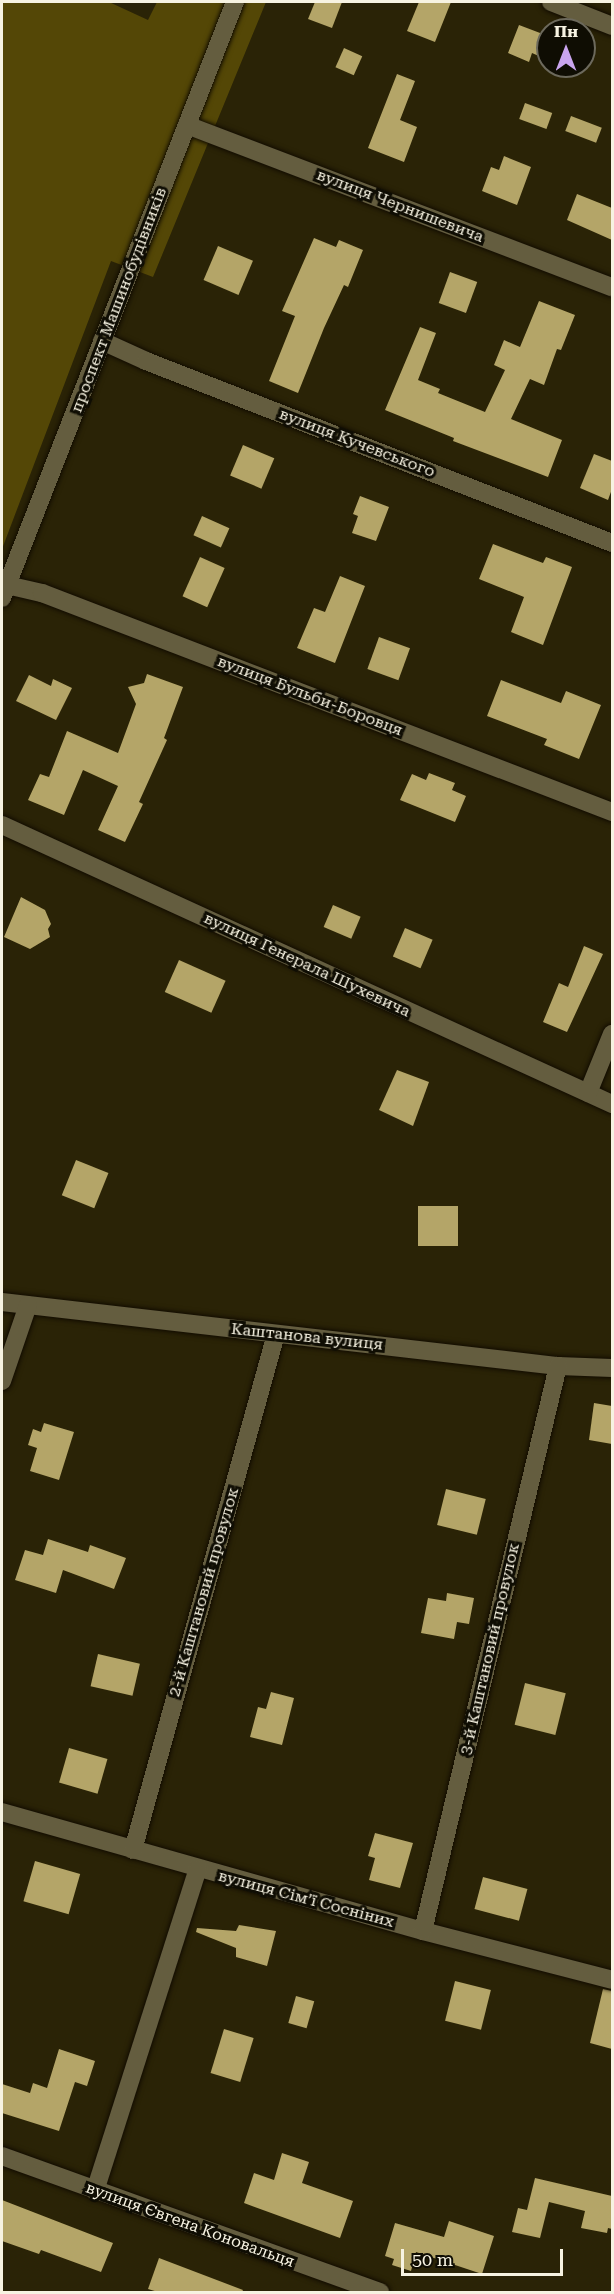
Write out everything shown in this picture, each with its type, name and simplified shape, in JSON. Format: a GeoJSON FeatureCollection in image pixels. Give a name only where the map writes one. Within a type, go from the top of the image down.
{"type":"FeatureCollection","features":[{"type":"Feature","properties":{"kind":"street","name":"проспект Машинобудівників"},"geometry":{"type":"LineString","coordinates":[[4,591],[235,2]]}},
{"type":"Feature","properties":{"kind":"street"},"geometry":{"type":"LineString","coordinates":[[551,2],[612,26]]}},
{"type":"Feature","properties":{"kind":"street","name":"вулиця Чернишевича"},"geometry":{"type":"LineString","coordinates":[[188,125],[612,287]]}},
{"type":"Feature","properties":{"kind":"street","name":"вулиця Кучевського"},"geometry":{"type":"LineString","coordinates":[[102,341],[146,361],[612,543]]}},
{"type":"Feature","properties":{"kind":"street","name":"вулиця Бульби-Боровця"},"geometry":{"type":"LineString","coordinates":[[4,591],[42,592],[612,812]]}},
{"type":"Feature","properties":{"kind":"street","name":"вулиця Генерала Шухевича"},"geometry":{"type":"LineString","coordinates":[[2,825],[612,1104]]}},
{"type":"Feature","properties":{"kind":"street"},"geometry":{"type":"LineString","coordinates":[[588,1094],[612,1034]]}},
{"type":"Feature","properties":{"kind":"street","name":"Каштанова вулиця"},"geometry":{"type":"LineString","coordinates":[[2,1302],[558,1366],[612,1368]]}},
{"type":"Feature","properties":{"kind":"street"},"geometry":{"type":"LineString","coordinates":[[2,1381],[28,1305]]}},
{"type":"Feature","properties":{"kind":"street","name":"2-й Каштановий провулок"},"geometry":{"type":"LineString","coordinates":[[133,1850],[276,1334]]}},
{"type":"Feature","properties":{"kind":"street","name":"3-й Каштановий провулок"},"geometry":{"type":"LineString","coordinates":[[423,1931],[558,1366]]}},
{"type":"Feature","properties":{"kind":"street","name":"вулиця Сім’ї Сосніних"},"geometry":{"type":"LineString","coordinates":[[2,1812],[423,1931],[612,1980]]}},
{"type":"Feature","properties":{"kind":"street"},"geometry":{"type":"LineString","coordinates":[[95,2191],[198,1869]]}},
{"type":"Feature","properties":{"kind":"street","name":"вулиця Євгена Коновальця"},"geometry":{"type":"LineString","coordinates":[[2,2156],[380,2292]]}},
{"type":"Feature","properties":{"kind":"shaded area"},"geometry":{"type":"Polygon","coordinates":[[[2,2],[109,2],[148,20],[157,2],[266,2],[153,277],[111,261],[2,549],[2,2]]]}},
{"type":"Feature","properties":{"kind":"building"},"geometry":{"type":"Polygon","coordinates":[[[315,2],[342,2],[332,28],[308,19],[315,2]]]}},
{"type":"Feature","properties":{"kind":"building"},"geometry":{"type":"Polygon","coordinates":[[[419,2],[451,2],[435,42],[407,31],[419,2]]]}},
{"type":"Feature","properties":{"kind":"building"},"geometry":{"type":"Polygon","coordinates":[[[519,25],[536,31],[536,55],[532,53],[529,62],[508,53],[519,25]]]}},
{"type":"Feature","properties":{"kind":"building"},"geometry":{"type":"Polygon","coordinates":[[[344,48],[362,56],[354,75],[335,67],[344,48]]]}},
{"type":"Feature","properties":{"kind":"building"},"geometry":{"type":"Polygon","coordinates":[[[397,74],[415,81],[400,120],[417,127],[404,162],[368,148],[397,74]]]}},
{"type":"Feature","properties":{"kind":"building"},"geometry":{"type":"Polygon","coordinates":[[[525,103],[552,113],[546,129],[519,119],[525,103]]]}},
{"type":"Feature","properties":{"kind":"building"},"geometry":{"type":"Polygon","coordinates":[[[571,116],[602,128],[596,143],[565,131],[571,116]]]}},
{"type":"Feature","properties":{"kind":"building"},"geometry":{"type":"Polygon","coordinates":[[[504,156],[531,167],[517,205],[482,191],[491,167],[499,170],[504,156]]]}},
{"type":"Feature","properties":{"kind":"building"},"geometry":{"type":"Polygon","coordinates":[[[577,194],[612,208],[612,240],[567,220],[577,194]]]}},
{"type":"Feature","properties":{"kind":"building"},"geometry":{"type":"Polygon","coordinates":[[[314,238],[336,247],[339,240],[363,250],[348,287],[344,285],[324,328],[298,393],[269,381],[295,316],[282,311],[314,238]]]}},
{"type":"Feature","properties":{"kind":"building"},"geometry":{"type":"Polygon","coordinates":[[[218,246],[253,261],[239,295],[204,280],[218,246]]]}},
{"type":"Feature","properties":{"kind":"building"},"geometry":{"type":"Polygon","coordinates":[[[450,272],[477,282],[466,313],[439,303],[450,272]]]}},
{"type":"Feature","properties":{"kind":"building"},"geometry":{"type":"Polygon","coordinates":[[[539,301],[575,315],[561,350],[557,349],[544,385],[530,379],[511,419],[562,440],[548,477],[453,441],[454,438],[385,410],[420,327],[436,333],[418,380],[440,389],[438,393],[485,412],[505,370],[494,365],[504,340],[520,347],[539,301]]]}},
{"type":"Feature","properties":{"kind":"building"},"geometry":{"type":"Polygon","coordinates":[[[243,445],[274,458],[261,489],[230,475],[243,445]]]}},
{"type":"Feature","properties":{"kind":"building"},"geometry":{"type":"Polygon","coordinates":[[[594,454],[612,461],[612,489],[608,500],[580,488],[594,454]]]}},
{"type":"Feature","properties":{"kind":"building"},"geometry":{"type":"Polygon","coordinates":[[[360,496],[389,507],[376,541],[352,533],[358,516],[353,514],[360,496]]]}},
{"type":"Feature","properties":{"kind":"building"},"geometry":{"type":"Polygon","coordinates":[[[202,516],[229,528],[221,547],[193,535],[202,516]]]}},
{"type":"Feature","properties":{"kind":"building"},"geometry":{"type":"Polygon","coordinates":[[[493,544],[543,563],[546,557],[572,567],[543,645],[511,632],[524,597],[479,579],[493,544]]]}},
{"type":"Feature","properties":{"kind":"building"},"geometry":{"type":"Polygon","coordinates":[[[200,557],[225,568],[207,607],[183,596],[200,557]]]}},
{"type":"Feature","properties":{"kind":"building"},"geometry":{"type":"Polygon","coordinates":[[[340,576],[365,586],[335,663],[297,648],[314,608],[325,612],[340,576]]]}},
{"type":"Feature","properties":{"kind":"building"},"geometry":{"type":"Polygon","coordinates":[[[379,637],[410,648],[398,680],[367,669],[379,637]]]}},
{"type":"Feature","properties":{"kind":"building"},"geometry":{"type":"Polygon","coordinates":[[[147,674],[183,687],[164,738],[167,740],[139,802],[143,804],[125,842],[98,830],[118,786],[83,770],[64,815],[28,800],[40,774],[49,777],[67,731],[118,753],[136,704],[128,687],[144,683],[147,674]]]}},
{"type":"Feature","properties":{"kind":"building"},"geometry":{"type":"Polygon","coordinates":[[[29,675],[51,686],[53,679],[72,688],[56,720],[16,701],[29,675]]]}},
{"type":"Feature","properties":{"kind":"building"},"geometry":{"type":"Polygon","coordinates":[[[501,680],[561,703],[566,691],[601,705],[579,759],[544,745],[547,739],[487,716],[501,680]]]}},
{"type":"Feature","properties":{"kind":"building"},"geometry":{"type":"Polygon","coordinates":[[[429,773],[455,783],[452,790],[466,796],[455,822],[400,800],[412,774],[426,780],[429,773]]]}},
{"type":"Feature","properties":{"kind":"building"},"geometry":{"type":"Polygon","coordinates":[[[21,897],[45,910],[51,924],[48,929],[50,937],[30,949],[4,937],[21,897]]]}},
{"type":"Feature","properties":{"kind":"building"},"geometry":{"type":"Polygon","coordinates":[[[333,905],[361,917],[351,939],[324,927],[333,905]]]}},
{"type":"Feature","properties":{"kind":"building"},"geometry":{"type":"Polygon","coordinates":[[[405,928],[433,940],[421,968],[393,957],[405,928]]]}},
{"type":"Feature","properties":{"kind":"building"},"geometry":{"type":"Polygon","coordinates":[[[584,946],[603,954],[567,1032],[543,1022],[559,983],[568,987],[584,946]]]}},
{"type":"Feature","properties":{"kind":"building"},"geometry":{"type":"Polygon","coordinates":[[[179,960],[226,981],[211,1013],[165,992],[179,960]]]}},
{"type":"Feature","properties":{"kind":"building"},"geometry":{"type":"Polygon","coordinates":[[[397,1070],[429,1082],[413,1126],[379,1110],[397,1070]]]}},
{"type":"Feature","properties":{"kind":"building"},"geometry":{"type":"Polygon","coordinates":[[[76,1160],[108,1173],[94,1208],[62,1195],[76,1160]]]}},
{"type":"Feature","properties":{"kind":"building"},"geometry":{"type":"Polygon","coordinates":[[[418,1206],[458,1206],[458,1246],[418,1246],[418,1206]]]}},
{"type":"Feature","properties":{"kind":"building"},"geometry":{"type":"Polygon","coordinates":[[[594,1403],[612,1406],[612,1444],[589,1440],[594,1403]]]}},
{"type":"Feature","properties":{"kind":"building"},"geometry":{"type":"Polygon","coordinates":[[[44,1423],[74,1432],[59,1480],[30,1471],[37,1448],[28,1445],[33,1429],[41,1432],[44,1423]]]}},
{"type":"Feature","properties":{"kind":"building"},"geometry":{"type":"Polygon","coordinates":[[[446,1489],[486,1499],[477,1535],[437,1525],[446,1489]]]}},
{"type":"Feature","properties":{"kind":"building"},"geometry":{"type":"Polygon","coordinates":[[[48,1539],[88,1552],[90,1545],[126,1558],[114,1589],[63,1570],[56,1593],[15,1580],[25,1550],[43,1555],[48,1539]]]}},
{"type":"Feature","properties":{"kind":"building"},"geometry":{"type":"Polygon","coordinates":[[[447,1593],[474,1598],[469,1624],[457,1622],[454,1639],[421,1633],[428,1598],[446,1601],[447,1593]]]}},
{"type":"Feature","properties":{"kind":"building"},"geometry":{"type":"Polygon","coordinates":[[[98,1654],[140,1664],[132,1696],[91,1686],[98,1654]]]}},
{"type":"Feature","properties":{"kind":"building"},"geometry":{"type":"Polygon","coordinates":[[[525,1683],[566,1693],[555,1735],[515,1725],[525,1683]]]}},
{"type":"Feature","properties":{"kind":"building"},"geometry":{"type":"Polygon","coordinates":[[[271,1692],[294,1698],[282,1745],[250,1737],[258,1707],[266,1709],[271,1692]]]}},
{"type":"Feature","properties":{"kind":"building"},"geometry":{"type":"Polygon","coordinates":[[[69,1748],[107,1759],[98,1794],[59,1783],[69,1748]]]}},
{"type":"Feature","properties":{"kind":"building"},"geometry":{"type":"Polygon","coordinates":[[[375,1833],[413,1843],[400,1888],[369,1880],[375,1858],[368,1856],[375,1833]]]}},
{"type":"Feature","properties":{"kind":"building"},"geometry":{"type":"Polygon","coordinates":[[[35,1861],[80,1874],[69,1914],[23,1901],[35,1861]]]}},
{"type":"Feature","properties":{"kind":"building"},"geometry":{"type":"Polygon","coordinates":[[[483,1877],[527,1889],[519,1921],[474,1909],[483,1877]]]}},
{"type":"Feature","properties":{"kind":"building"},"geometry":{"type":"Polygon","coordinates":[[[239,1925],[276,1931],[267,1966],[236,1957],[236,1948],[196,1932],[197,1928],[236,1931],[239,1925]]]}},
{"type":"Feature","properties":{"kind":"building"},"geometry":{"type":"Polygon","coordinates":[[[455,1981],[491,1990],[481,2030],[445,2021],[455,1981]]]}},
{"type":"Feature","properties":{"kind":"building"},"geometry":{"type":"Polygon","coordinates":[[[603,1989],[612,1991],[612,2049],[590,2043],[603,1989]]]}},
{"type":"Feature","properties":{"kind":"building"},"geometry":{"type":"Polygon","coordinates":[[[296,1996],[314,2001],[307,2028],[288,2023],[296,1996]]]}},
{"type":"Feature","properties":{"kind":"building"},"geometry":{"type":"Polygon","coordinates":[[[224,2029],[254,2038],[240,2082],[211,2073],[224,2029]]]}},
{"type":"Feature","properties":{"kind":"building"},"geometry":{"type":"Polygon","coordinates":[[[59,2049],[95,2061],[87,2086],[75,2082],[59,2131],[2,2113],[2,2084],[30,2093],[33,2083],[47,2088],[59,2049]]]}},
{"type":"Feature","properties":{"kind":"building"},"geometry":{"type":"Polygon","coordinates":[[[282,2153],[309,2162],[302,2183],[353,2201],[340,2238],[244,2203],[254,2173],[274,2180],[282,2153]]]}},
{"type":"Feature","properties":{"kind":"building"},"geometry":{"type":"Polygon","coordinates":[[[535,2178],[612,2196],[612,2229],[608,2228],[607,2233],[581,2228],[585,2211],[549,2202],[540,2238],[512,2232],[518,2208],[527,2210],[535,2178]]]}},
{"type":"Feature","properties":{"kind":"building"},"geometry":{"type":"Polygon","coordinates":[[[2,2200],[113,2243],[101,2272],[41,2250],[39,2254],[2,2241],[2,2200]]]}},
{"type":"Feature","properties":{"kind":"building"},"geometry":{"type":"Polygon","coordinates":[[[449,2221],[494,2236],[482,2274],[416,2252],[411,2271],[392,2265],[394,2259],[385,2256],[395,2223],[444,2237],[449,2221]]]}},
{"type":"Feature","properties":{"kind":"building"},"geometry":{"type":"Polygon","coordinates":[[[159,2258],[243,2290],[242,2292],[158,2292],[148,2289],[159,2258]]]}}]}
